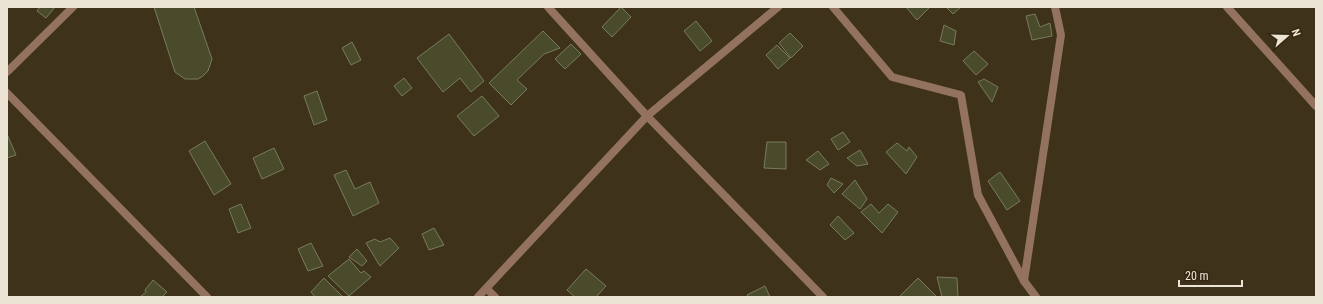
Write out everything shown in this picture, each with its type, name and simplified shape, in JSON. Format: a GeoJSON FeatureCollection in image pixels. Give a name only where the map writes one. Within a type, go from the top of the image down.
{"type":"FeatureCollection","features":[{"type":"Feature","properties":{"kind":"street"},"geometry":{"type":"LineString","coordinates":[[7,72],[73,7]]}},
{"type":"Feature","properties":{"kind":"street"},"geometry":{"type":"LineString","coordinates":[[548,7],[647,116],[823,297]]}},
{"type":"Feature","properties":{"kind":"street"},"geometry":{"type":"LineString","coordinates":[[478,297],[647,116],[778,7]]}},
{"type":"Feature","properties":{"kind":"street"},"geometry":{"type":"LineString","coordinates":[[833,7],[892,77],[961,95],[978,195],[1024,281],[1036,297]]}},
{"type":"Feature","properties":{"kind":"street"},"geometry":{"type":"LineString","coordinates":[[1024,281],[1061,35],[1055,7]]}},
{"type":"Feature","properties":{"kind":"street"},"geometry":{"type":"LineString","coordinates":[[1227,7],[1316,106]]}},
{"type":"Feature","properties":{"kind":"street"},"geometry":{"type":"LineString","coordinates":[[7,93],[207,297]]}},
{"type":"Feature","properties":{"kind":"street"},"geometry":{"type":"LineString","coordinates":[[487,289],[495,297]]}},
{"type":"Feature","properties":{"kind":"building"},"geometry":{"type":"Polygon","coordinates":[[[40,7],[55,7],[46,18],[37,11],[40,7]]]}},
{"type":"Feature","properties":{"kind":"building"},"geometry":{"type":"Polygon","coordinates":[[[154,7],[194,7],[212,59],[208,71],[203,76],[198,79],[185,79],[175,72],[154,7]]]}},
{"type":"Feature","properties":{"kind":"building"},"geometry":{"type":"Polygon","coordinates":[[[621,7],[631,17],[612,37],[602,27],[621,7]]]}},
{"type":"Feature","properties":{"kind":"building"},"geometry":{"type":"Polygon","coordinates":[[[906,7],[928,7],[929,8],[917,20],[906,7]]]}},
{"type":"Feature","properties":{"kind":"building"},"geometry":{"type":"Polygon","coordinates":[[[946,7],[961,7],[953,14],[946,7]]]}},
{"type":"Feature","properties":{"kind":"building"},"geometry":{"type":"Polygon","coordinates":[[[1035,14],[1040,27],[1050,23],[1052,36],[1032,40],[1026,16],[1035,14]]]}},
{"type":"Feature","properties":{"kind":"building"},"geometry":{"type":"Polygon","coordinates":[[[696,21],[712,41],[700,51],[684,31],[696,21]]]}},
{"type":"Feature","properties":{"kind":"building"},"geometry":{"type":"Polygon","coordinates":[[[944,25],[956,31],[954,45],[940,41],[944,25]]]}},
{"type":"Feature","properties":{"kind":"building"},"geometry":{"type":"Polygon","coordinates":[[[543,31],[560,48],[544,54],[517,80],[527,89],[511,105],[489,83],[543,31]]]}},
{"type":"Feature","properties":{"kind":"building"},"geometry":{"type":"Polygon","coordinates":[[[790,33],[803,46],[791,58],[779,43],[790,33]]]}},
{"type":"Feature","properties":{"kind":"building"},"geometry":{"type":"Polygon","coordinates":[[[449,34],[484,81],[471,92],[460,78],[443,92],[417,58],[449,34]]]}},
{"type":"Feature","properties":{"kind":"building"},"geometry":{"type":"Polygon","coordinates":[[[352,42],[361,60],[351,65],[342,48],[352,42]]]}},
{"type":"Feature","properties":{"kind":"building"},"geometry":{"type":"Polygon","coordinates":[[[571,44],[581,54],[565,69],[555,59],[571,44]]]}},
{"type":"Feature","properties":{"kind":"building"},"geometry":{"type":"Polygon","coordinates":[[[777,45],[790,58],[778,69],[766,55],[777,45]]]}},
{"type":"Feature","properties":{"kind":"building"},"geometry":{"type":"Polygon","coordinates":[[[974,51],[988,64],[976,75],[963,61],[974,51]]]}},
{"type":"Feature","properties":{"kind":"building"},"geometry":{"type":"Polygon","coordinates":[[[404,78],[412,88],[402,96],[394,86],[404,78]]]}},
{"type":"Feature","properties":{"kind":"building"},"geometry":{"type":"Polygon","coordinates":[[[984,79],[998,87],[992,102],[978,82],[984,79]]]}},
{"type":"Feature","properties":{"kind":"building"},"geometry":{"type":"Polygon","coordinates":[[[317,91],[327,120],[314,125],[304,96],[317,91]]]}},
{"type":"Feature","properties":{"kind":"building"},"geometry":{"type":"Polygon","coordinates":[[[482,96],[499,116],[474,136],[457,116],[482,96]]]}},
{"type":"Feature","properties":{"kind":"building"},"geometry":{"type":"Polygon","coordinates":[[[843,132],[850,142],[838,150],[831,139],[843,132]]]}},
{"type":"Feature","properties":{"kind":"building"},"geometry":{"type":"Polygon","coordinates":[[[7,134],[16,155],[7,158],[7,134]]]}},
{"type":"Feature","properties":{"kind":"building"},"geometry":{"type":"Polygon","coordinates":[[[205,141],[231,184],[214,195],[189,151],[205,141]]]}},
{"type":"Feature","properties":{"kind":"building"},"geometry":{"type":"Polygon","coordinates":[[[767,142],[786,142],[786,169],[764,168],[767,142]]]}},
{"type":"Feature","properties":{"kind":"building"},"geometry":{"type":"Polygon","coordinates":[[[897,143],[907,151],[909,147],[917,157],[906,174],[886,152],[897,143]]]}},
{"type":"Feature","properties":{"kind":"building"},"geometry":{"type":"Polygon","coordinates":[[[274,148],[284,169],[262,179],[253,158],[274,148]]]}},
{"type":"Feature","properties":{"kind":"building"},"geometry":{"type":"Polygon","coordinates":[[[860,150],[868,164],[857,166],[847,158],[860,150]]]}},
{"type":"Feature","properties":{"kind":"building"},"geometry":{"type":"Polygon","coordinates":[[[818,151],[829,164],[820,170],[806,160],[818,151]]]}},
{"type":"Feature","properties":{"kind":"building"},"geometry":{"type":"Polygon","coordinates":[[[346,170],[355,189],[370,182],[379,203],[353,216],[334,175],[346,170]]]}},
{"type":"Feature","properties":{"kind":"building"},"geometry":{"type":"Polygon","coordinates":[[[1000,172],[1020,201],[1007,210],[988,181],[1000,172]]]}},
{"type":"Feature","properties":{"kind":"building"},"geometry":{"type":"Polygon","coordinates":[[[831,178],[843,184],[834,193],[827,185],[831,178]]]}},
{"type":"Feature","properties":{"kind":"building"},"geometry":{"type":"Polygon","coordinates":[[[855,180],[867,199],[860,209],[842,194],[855,180]]]}},
{"type":"Feature","properties":{"kind":"building"},"geometry":{"type":"Polygon","coordinates":[[[241,204],[251,228],[238,233],[229,209],[241,204]]]}},
{"type":"Feature","properties":{"kind":"building"},"geometry":{"type":"Polygon","coordinates":[[[871,204],[879,213],[888,204],[898,212],[882,233],[861,212],[871,204]]]}},
{"type":"Feature","properties":{"kind":"building"},"geometry":{"type":"Polygon","coordinates":[[[838,216],[854,233],[845,240],[830,225],[838,216]]]}},
{"type":"Feature","properties":{"kind":"building"},"geometry":{"type":"Polygon","coordinates":[[[434,228],[444,245],[429,250],[422,234],[434,228]]]}},
{"type":"Feature","properties":{"kind":"building"},"geometry":{"type":"Polygon","coordinates":[[[390,238],[399,248],[380,266],[366,243],[375,239],[380,242],[390,238]]]}},
{"type":"Feature","properties":{"kind":"building"},"geometry":{"type":"Polygon","coordinates":[[[311,243],[323,266],[308,271],[298,249],[311,243]]]}},
{"type":"Feature","properties":{"kind":"building"},"geometry":{"type":"Polygon","coordinates":[[[357,249],[367,261],[362,266],[349,257],[357,249]]]}},
{"type":"Feature","properties":{"kind":"building"},"geometry":{"type":"Polygon","coordinates":[[[349,259],[361,273],[364,271],[371,277],[349,296],[328,276],[349,259]]]}},
{"type":"Feature","properties":{"kind":"building"},"geometry":{"type":"Polygon","coordinates":[[[586,269],[606,286],[596,297],[575,297],[567,290],[586,269]]]}},
{"type":"Feature","properties":{"kind":"building"},"geometry":{"type":"Polygon","coordinates":[[[937,277],[957,278],[958,297],[942,297],[937,277]]]}},
{"type":"Feature","properties":{"kind":"building"},"geometry":{"type":"Polygon","coordinates":[[[324,278],[343,297],[315,297],[311,292],[324,278]]]}},
{"type":"Feature","properties":{"kind":"building"},"geometry":{"type":"Polygon","coordinates":[[[918,278],[937,297],[899,297],[918,278]]]}},
{"type":"Feature","properties":{"kind":"building"},"geometry":{"type":"Polygon","coordinates":[[[153,280],[167,292],[162,297],[140,297],[146,292],[145,290],[153,280]]]}},
{"type":"Feature","properties":{"kind":"building"},"geometry":{"type":"Polygon","coordinates":[[[765,286],[770,297],[749,297],[747,295],[765,286]]]}}]}
